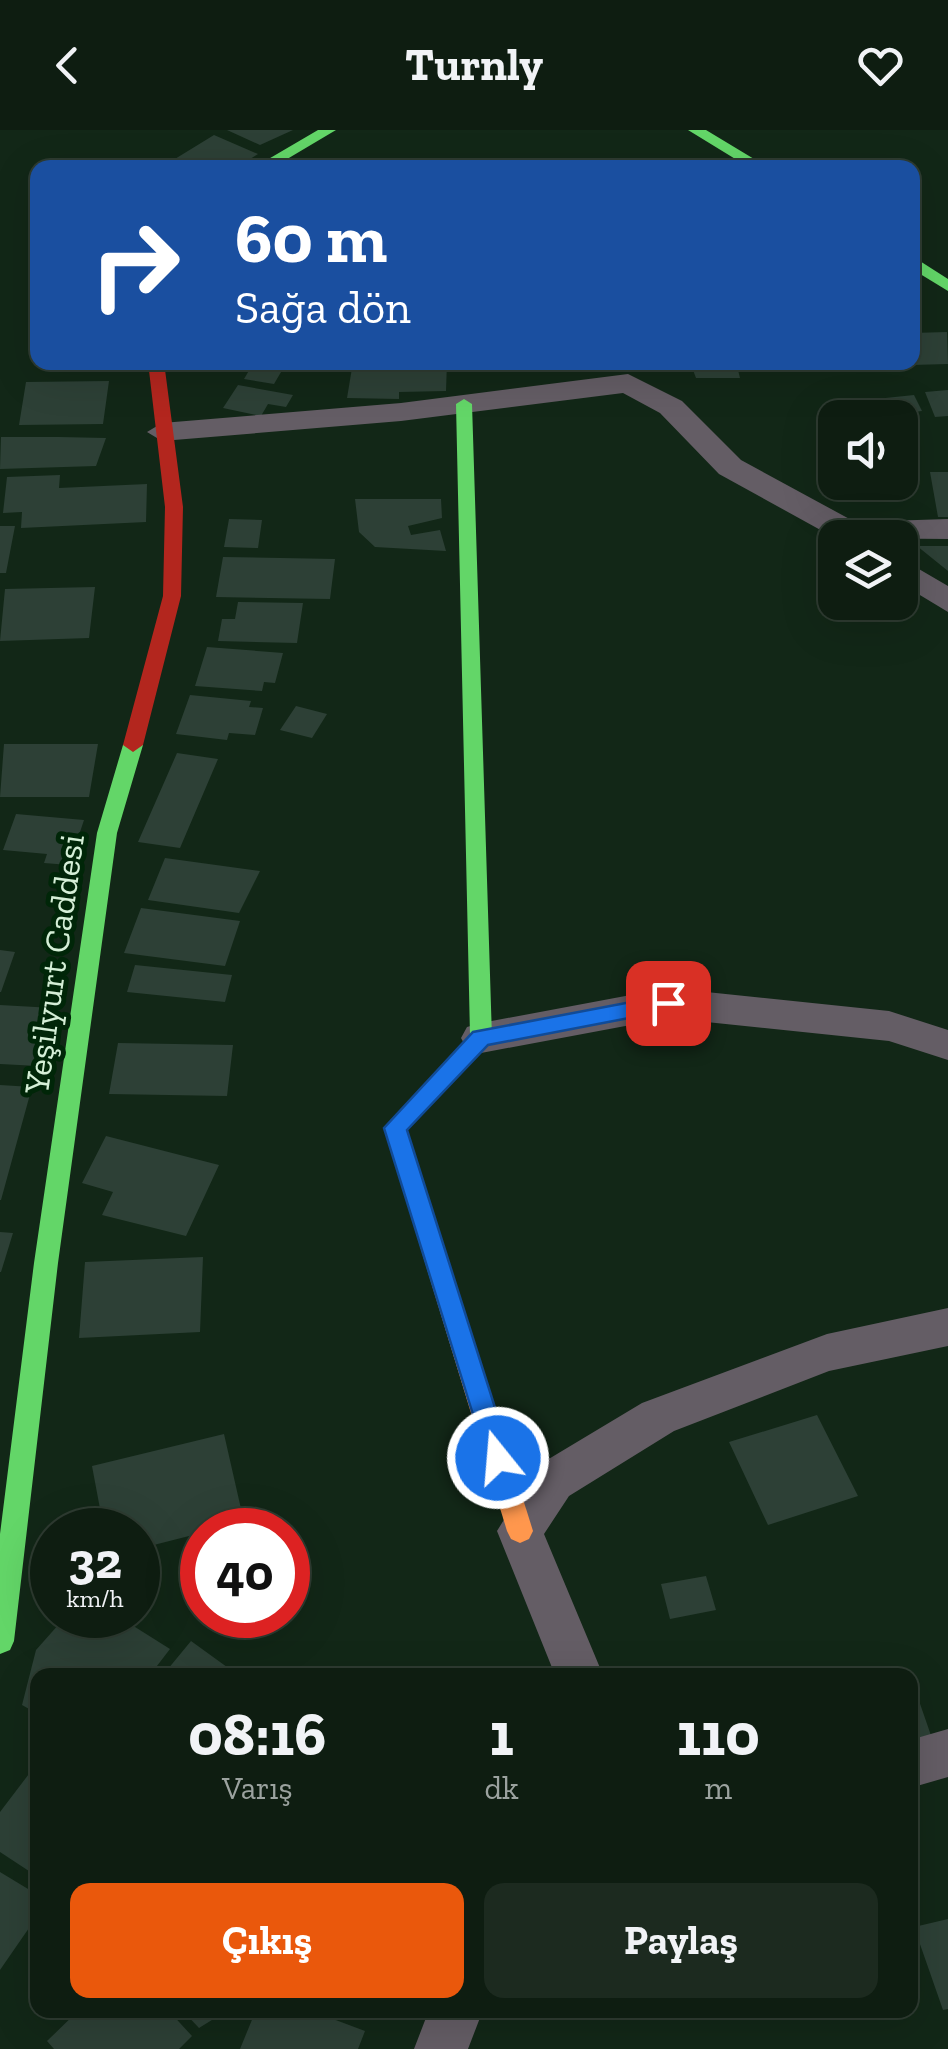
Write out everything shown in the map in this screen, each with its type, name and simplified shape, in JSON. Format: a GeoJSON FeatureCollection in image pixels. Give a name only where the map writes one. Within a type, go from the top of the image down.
{"type":"FeatureCollection","features":[{"type":"Feature","properties":{"kind":"main road"},"geometry":{"type":"LineString","coordinates":[[275,160],[330,130]]}},
{"type":"Feature","properties":{"kind":"main road"},"geometry":{"type":"LineString","coordinates":[[694,130],[748,160]]}},
{"type":"Feature","properties":{"kind":"main road"},"geometry":{"type":"LineString","coordinates":[[920,267],[948,286]]}},
{"type":"Feature","properties":{"kind":"main road","name":"Yeşilyurt Caddesi"},"geometry":{"type":"LineString","coordinates":[[0,1642],[46,1263],[107,833],[162,648],[172,596],[174,508],[157,370]]}},
{"type":"Feature","properties":{"kind":"main road"},"geometry":{"type":"LineString","coordinates":[[464,404],[481,1038],[395,1128],[520,1531]]}},
{"type":"Feature","properties":{"kind":"street"},"geometry":{"type":"LineString","coordinates":[[162,432],[464,404],[628,383],[671,407],[730,467],[826,520]]}},
{"type":"Feature","properties":{"kind":"street"},"geometry":{"type":"LineString","coordinates":[[918,531],[948,529]]}},
{"type":"Feature","properties":{"kind":"street"},"geometry":{"type":"LineString","coordinates":[[918,580],[948,601]]}},
{"type":"Feature","properties":{"kind":"street"},"geometry":{"type":"LineString","coordinates":[[481,1038],[668,1003],[890,1026],[948,1046]]}},
{"type":"Feature","properties":{"kind":"street"},"geometry":{"type":"LineString","coordinates":[[576,1668],[520,1531],[554,1481],[658,1418],[826,1353],[948,1327]]}},
{"type":"Feature","properties":{"kind":"street"},"geometry":{"type":"LineString","coordinates":[[918,1762],[948,1753]]}},
{"type":"Feature","properties":{"kind":"street"},"geometry":{"type":"LineString","coordinates":[[441,2049],[453,2018]]}},
{"type":"Feature","properties":{"kind":"building"},"geometry":{"type":"Polygon","coordinates":[[[227,130],[293,130],[260,145],[227,130]]]}},
{"type":"Feature","properties":{"kind":"building"},"geometry":{"type":"Polygon","coordinates":[[[214,135],[258,154],[249,160],[173,160],[214,135]]]}},
{"type":"Feature","properties":{"kind":"building"},"geometry":{"type":"Polygon","coordinates":[[[947,332],[948,364],[920,365],[920,333],[947,332]]]}},
{"type":"Feature","properties":{"kind":"building"},"geometry":{"type":"Polygon","coordinates":[[[249,370],[282,370],[274,384],[244,379],[249,370]]]}},
{"type":"Feature","properties":{"kind":"building"},"geometry":{"type":"Polygon","coordinates":[[[352,370],[447,370],[446,391],[399,392],[399,399],[347,398],[352,370]]]}},
{"type":"Feature","properties":{"kind":"building"},"geometry":{"type":"Polygon","coordinates":[[[693,370],[738,370],[740,378],[696,378],[693,370]]]}},
{"type":"Feature","properties":{"kind":"building"},"geometry":{"type":"Polygon","coordinates":[[[109,381],[103,424],[19,425],[26,382],[109,381]]]}},
{"type":"Feature","properties":{"kind":"building"},"geometry":{"type":"Polygon","coordinates":[[[238,385],[293,395],[286,407],[268,404],[261,416],[223,408],[238,385]]]}},
{"type":"Feature","properties":{"kind":"building"},"geometry":{"type":"Polygon","coordinates":[[[948,390],[948,416],[935,417],[925,392],[948,390]]]}},
{"type":"Feature","properties":{"kind":"building"},"geometry":{"type":"Polygon","coordinates":[[[914,395],[916,400],[866,400],[914,395]]]}},
{"type":"Feature","properties":{"kind":"building"},"geometry":{"type":"Polygon","coordinates":[[[1,437],[106,438],[96,466],[0,469],[1,437]]]}},
{"type":"Feature","properties":{"kind":"building"},"geometry":{"type":"Polygon","coordinates":[[[930,472],[948,472],[948,517],[938,517],[930,472]]]}},
{"type":"Feature","properties":{"kind":"building"},"geometry":{"type":"Polygon","coordinates":[[[60,475],[59,488],[147,484],[146,522],[21,528],[22,512],[3,513],[7,477],[60,475]]]}},
{"type":"Feature","properties":{"kind":"building"},"geometry":{"type":"Polygon","coordinates":[[[355,499],[441,499],[442,518],[408,526],[411,535],[440,530],[446,551],[375,547],[359,532],[355,499]]]}},
{"type":"Feature","properties":{"kind":"building"},"geometry":{"type":"Polygon","coordinates":[[[229,519],[262,520],[258,548],[224,547],[229,519]]]}},
{"type":"Feature","properties":{"kind":"building"},"geometry":{"type":"Polygon","coordinates":[[[0,526],[15,526],[6,573],[0,573],[0,526]]]}},
{"type":"Feature","properties":{"kind":"building"},"geometry":{"type":"Polygon","coordinates":[[[918,546],[948,546],[948,571],[918,547],[918,546]]]}},
{"type":"Feature","properties":{"kind":"building"},"geometry":{"type":"Polygon","coordinates":[[[223,557],[335,559],[330,599],[216,597],[223,557]]]}},
{"type":"Feature","properties":{"kind":"building"},"geometry":{"type":"Polygon","coordinates":[[[95,587],[89,638],[0,641],[5,589],[95,587]]]}},
{"type":"Feature","properties":{"kind":"building"},"geometry":{"type":"Polygon","coordinates":[[[238,602],[303,603],[297,643],[218,641],[222,619],[235,619],[238,602]]]}},
{"type":"Feature","properties":{"kind":"building"},"geometry":{"type":"Polygon","coordinates":[[[207,647],[283,653],[275,683],[264,682],[262,691],[195,686],[207,647]]]}},
{"type":"Feature","properties":{"kind":"building"},"geometry":{"type":"Polygon","coordinates":[[[190,695],[251,701],[249,707],[263,708],[255,735],[229,733],[227,740],[176,734],[190,695]]]}},
{"type":"Feature","properties":{"kind":"building"},"geometry":{"type":"Polygon","coordinates":[[[296,706],[327,714],[312,738],[280,730],[296,706]]]}},
{"type":"Feature","properties":{"kind":"building"},"geometry":{"type":"Polygon","coordinates":[[[4,744],[98,744],[89,797],[0,797],[4,744]]]}},
{"type":"Feature","properties":{"kind":"building"},"geometry":{"type":"Polygon","coordinates":[[[177,753],[218,759],[180,848],[138,842],[177,753]]]}},
{"type":"Feature","properties":{"kind":"building"},"geometry":{"type":"Polygon","coordinates":[[[16,814],[84,820],[69,865],[44,863],[47,854],[3,850],[16,814]]]}},
{"type":"Feature","properties":{"kind":"building"},"geometry":{"type":"Polygon","coordinates":[[[165,858],[260,871],[239,913],[148,900],[165,858]]]}},
{"type":"Feature","properties":{"kind":"building"},"geometry":{"type":"Polygon","coordinates":[[[141,908],[240,921],[225,966],[124,953],[141,908]]]}},
{"type":"Feature","properties":{"kind":"building"},"geometry":{"type":"Polygon","coordinates":[[[0,950],[15,952],[1,992],[0,992],[0,950]]]}},
{"type":"Feature","properties":{"kind":"building"},"geometry":{"type":"Polygon","coordinates":[[[135,965],[232,975],[225,1002],[127,992],[135,965]]]}},
{"type":"Feature","properties":{"kind":"building"},"geometry":{"type":"Polygon","coordinates":[[[0,1005],[53,1008],[38,1066],[0,1064],[0,1005]]]}},
{"type":"Feature","properties":{"kind":"building"},"geometry":{"type":"Polygon","coordinates":[[[118,1043],[233,1045],[227,1096],[109,1094],[118,1043]]]}},
{"type":"Feature","properties":{"kind":"building"},"geometry":{"type":"Polygon","coordinates":[[[0,1085],[32,1087],[1,1200],[0,1200],[0,1085]]]}},
{"type":"Feature","properties":{"kind":"building"},"geometry":{"type":"Polygon","coordinates":[[[106,1136],[219,1165],[186,1236],[102,1215],[113,1192],[82,1183],[106,1136]]]}},
{"type":"Feature","properties":{"kind":"building"},"geometry":{"type":"Polygon","coordinates":[[[0,1232],[13,1233],[1,1272],[0,1272],[0,1232]]]}},
{"type":"Feature","properties":{"kind":"building"},"geometry":{"type":"Polygon","coordinates":[[[203,1257],[200,1332],[79,1338],[85,1262],[203,1257]]]}},
{"type":"Feature","properties":{"kind":"building"},"geometry":{"type":"Polygon","coordinates":[[[817,1415],[858,1496],[768,1525],[729,1442],[817,1415]]]}},
{"type":"Feature","properties":{"kind":"building"},"geometry":{"type":"Polygon","coordinates":[[[224,1434],[241,1508],[180,1508],[180,1538],[160,1543],[160,1508],[100,1508],[92,1466],[224,1434]]]}},
{"type":"Feature","properties":{"kind":"building"},"geometry":{"type":"Polygon","coordinates":[[[706,1576],[716,1610],[670,1619],[661,1584],[706,1576]]]}},
{"type":"Feature","properties":{"kind":"building"},"geometry":{"type":"Polygon","coordinates":[[[47,1638],[153,1638],[170,1649],[155,1668],[31,1668],[36,1650],[47,1638]]]}},
{"type":"Feature","properties":{"kind":"building"},"geometry":{"type":"Polygon","coordinates":[[[191,1641],[228,1668],[169,1668],[191,1641]]]}},
{"type":"Feature","properties":{"kind":"building"},"geometry":{"type":"Polygon","coordinates":[[[30,1674],[30,1710],[22,1705],[30,1674]]]}},
{"type":"Feature","properties":{"kind":"building"},"geometry":{"type":"Polygon","coordinates":[[[918,1698],[935,1747],[918,1751],[918,1698]]]}},
{"type":"Feature","properties":{"kind":"building"},"geometry":{"type":"Polygon","coordinates":[[[30,1773],[30,1872],[0,1852],[0,1812],[30,1773]]]}},
{"type":"Feature","properties":{"kind":"building"},"geometry":{"type":"Polygon","coordinates":[[[0,1872],[30,1890],[30,1927],[0,1970],[0,1872]]]}},
{"type":"Feature","properties":{"kind":"building"},"geometry":{"type":"Polygon","coordinates":[[[948,1919],[948,2009],[943,2010],[918,1938],[918,1926],[948,1919]]]}},
{"type":"Feature","properties":{"kind":"building"},"geometry":{"type":"Polygon","coordinates":[[[71,2018],[175,2018],[192,2036],[179,2049],[54,2049],[47,2041],[71,2018]]]}},
{"type":"Feature","properties":{"kind":"building"},"geometry":{"type":"Polygon","coordinates":[[[190,2018],[215,2018],[199,2028],[190,2018]]]}},
{"type":"Feature","properties":{"kind":"building"},"geometry":{"type":"Polygon","coordinates":[[[253,2018],[330,2018],[365,2031],[358,2049],[240,2049],[253,2018]]]}},
{"type":"Feature","properties":{"kind":"traffic: fast"},"geometry":{"type":"LineString","coordinates":[[275,160],[329,130]]}},
{"type":"Feature","properties":{"kind":"traffic: fast"},"geometry":{"type":"LineString","coordinates":[[695,130],[748,160]]}},
{"type":"Feature","properties":{"kind":"traffic: fast"},"geometry":{"type":"LineString","coordinates":[[920,267],[948,286]]}},
{"type":"Feature","properties":{"kind":"traffic: fast"},"geometry":{"type":"LineString","coordinates":[[443,1282],[395,1128],[481,1038],[464,404]]}},
{"type":"Feature","properties":{"kind":"traffic: fast"},"geometry":{"type":"LineString","coordinates":[[0,1641],[46,1263],[107,833],[133,745]]}},
{"type":"Feature","properties":{"kind":"traffic: slow"},"geometry":{"type":"LineString","coordinates":[[443,1282],[520,1531]]}},
{"type":"Feature","properties":{"kind":"traffic: jam"},"geometry":{"type":"LineString","coordinates":[[133,745],[172,596],[174,507],[157,370]]}},
{"type":"Feature","properties":{"kind":"route"},"geometry":{"type":"LineString","coordinates":[[498,1458],[395,1128],[481,1038],[668,1003]]}}]}
